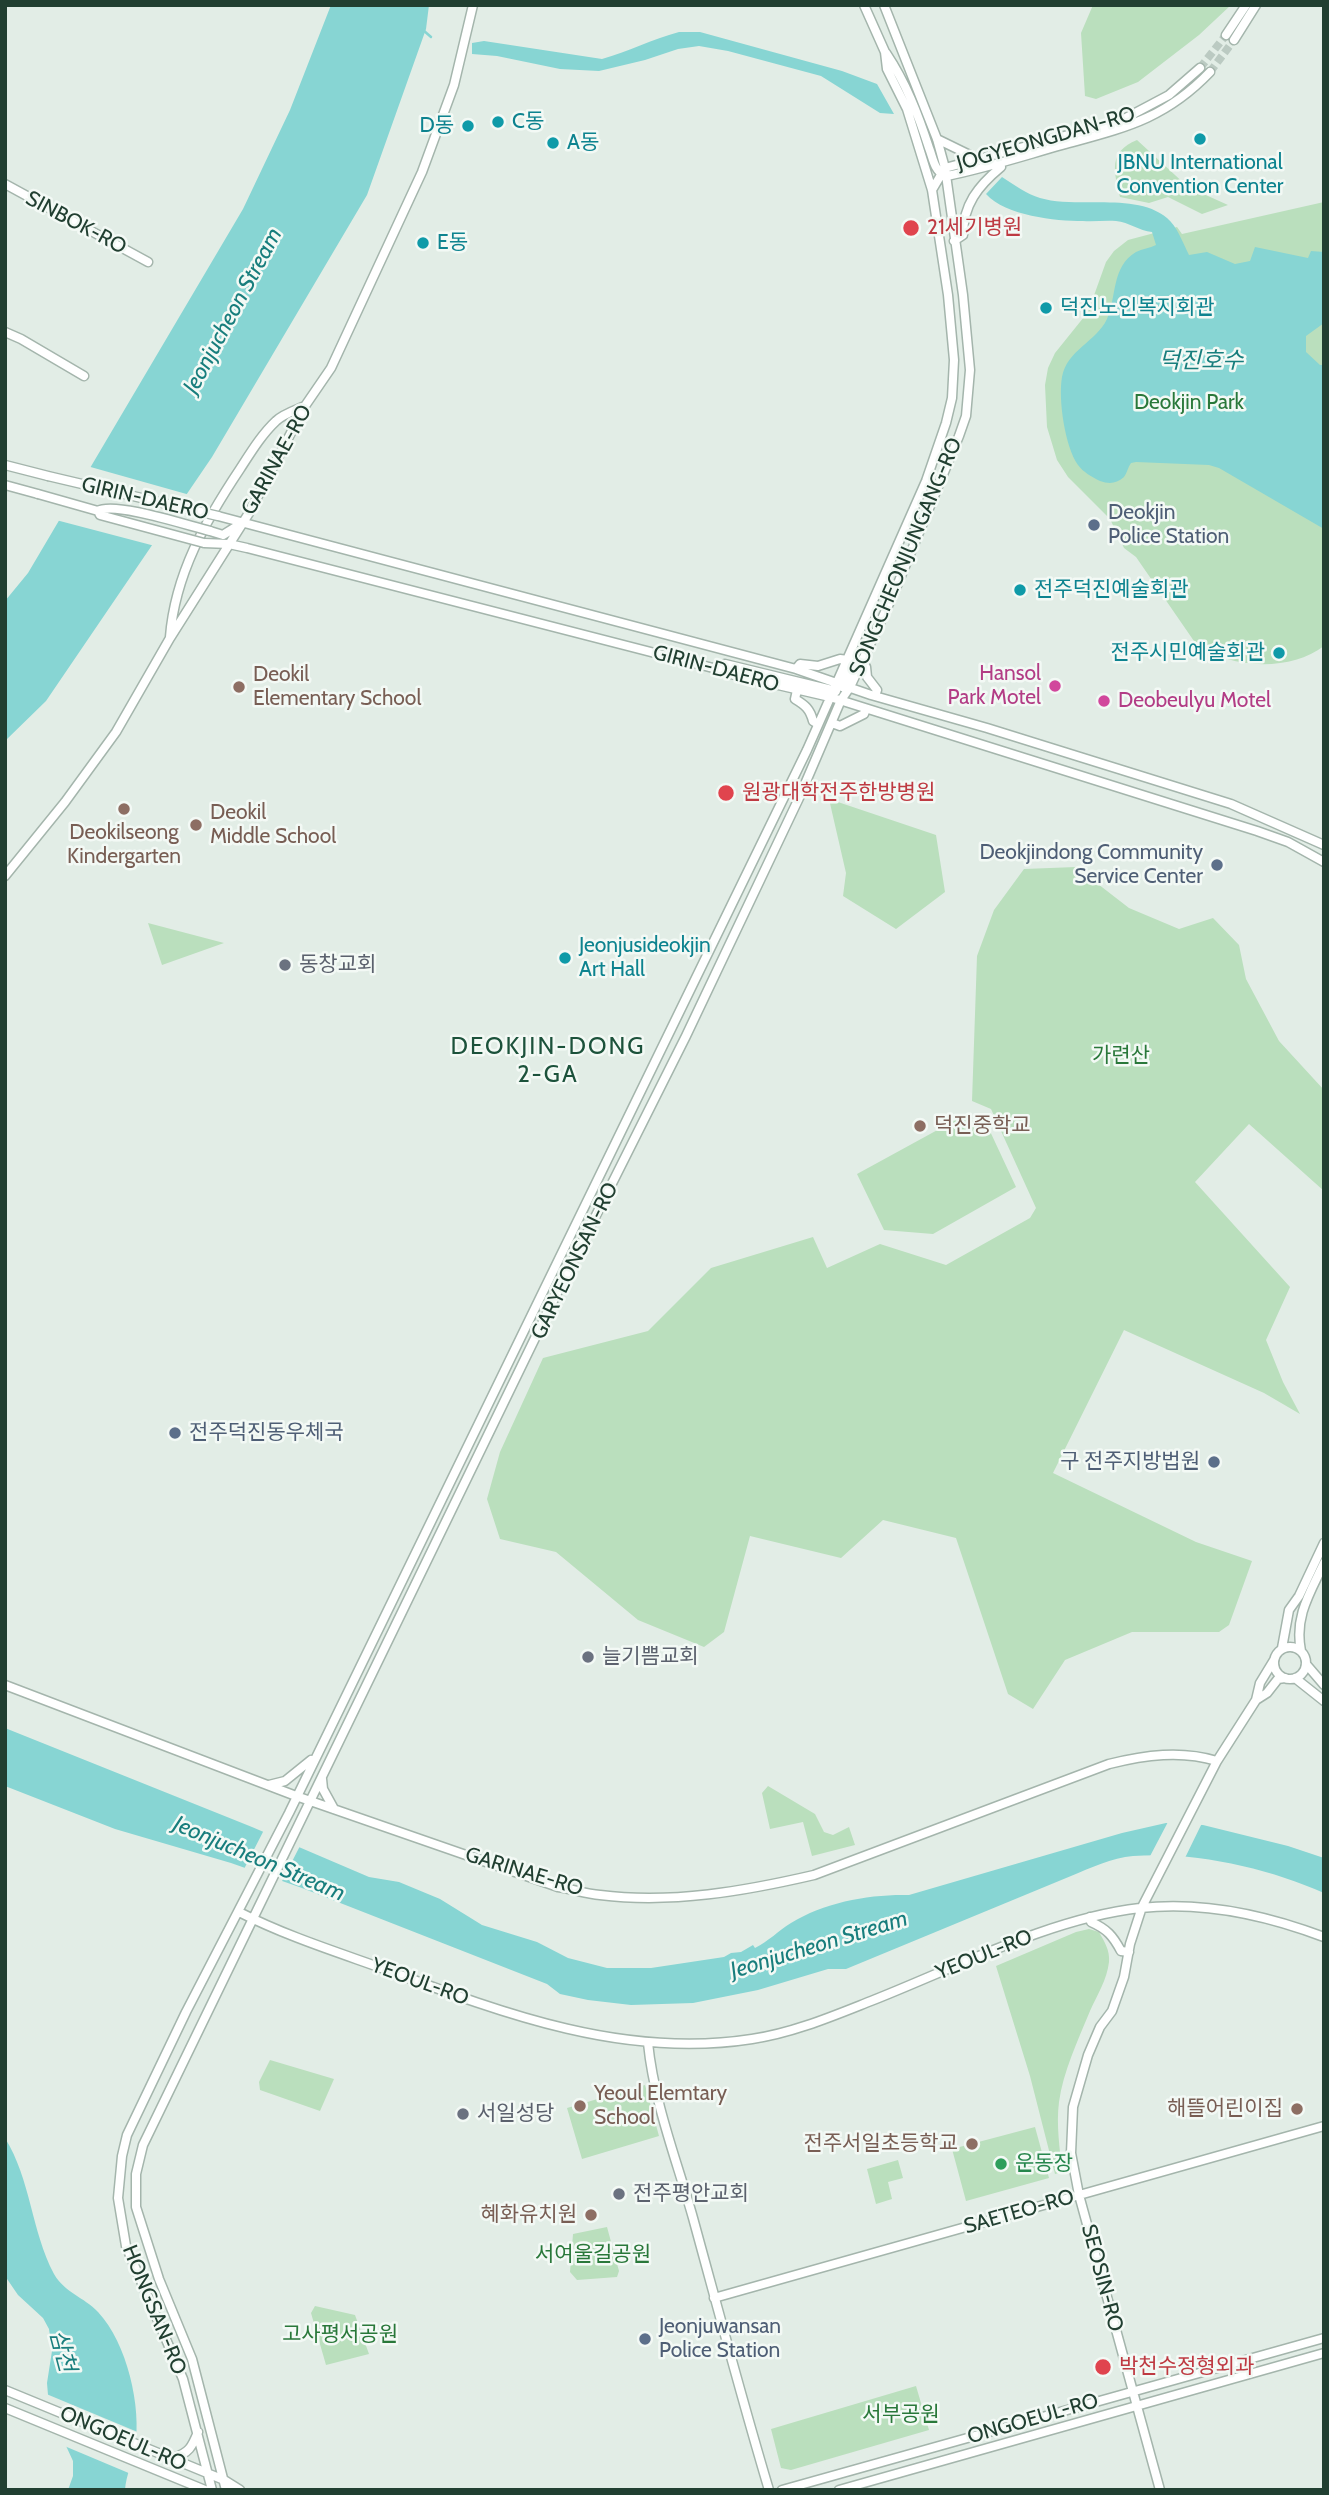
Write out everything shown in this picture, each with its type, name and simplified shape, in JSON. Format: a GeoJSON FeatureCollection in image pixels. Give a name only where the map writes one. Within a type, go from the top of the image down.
{"type":"FeatureCollection","features":[{"type":"Feature","properties":{"kind":"street","name":"GARINAE-RO"},"geometry":{"type":"LineString","coordinates":[[5,876],[65,802],[116,732],[170,638],[242,524],[305,406],[336,357],[422,172],[453,85],[473,5]]}},
{"type":"Feature","properties":{"kind":"street","name":"SONGCHEONJUNGANG-RO"},"geometry":{"type":"LineString","coordinates":[[841,700],[839,689],[848,660],[926,481],[946,423],[952,398],[954,360],[932,190],[907,109],[887,69],[885,52],[864,5]]}},
{"type":"Feature","properties":{"kind":"street","name":"SONGCHEONJUNGANG-RO"},"geometry":{"type":"LineString","coordinates":[[839,689],[859,665],[894,593],[966,416],[970,370],[954,241],[937,139],[884,5]]}},
{"type":"Feature","properties":{"kind":"street"},"geometry":{"type":"LineString","coordinates":[[1247,5],[1230,37],[1256,5]]}},
{"type":"Feature","properties":{"kind":"street"},"geometry":{"type":"LineString","coordinates":[[885,52],[900,75],[919,117],[934,165],[944,173]]}},
{"type":"Feature","properties":{"kind":"street","name":"JOGYEONGDAN-RO"},"geometry":{"type":"LineString","coordinates":[[932,190],[944,173],[980,160],[1120,121],[1149,108],[1200,68]]}},
{"type":"Feature","properties":{"kind":"street","name":"JOGYEONGDAN-RO"},"geometry":{"type":"LineString","coordinates":[[944,173],[1000,164],[1133,126],[1168,106],[1210,72]]}},
{"type":"Feature","properties":{"kind":"street"},"geometry":{"type":"LineString","coordinates":[[937,139],[980,160]]}},
{"type":"Feature","properties":{"kind":"street"},"geometry":{"type":"LineString","coordinates":[[954,241],[963,235],[963,221],[973,194],[1001,167],[1000,164]]}},
{"type":"Feature","properties":{"kind":"street","name":"SINBOK-RO"},"geometry":{"type":"LineString","coordinates":[[5,184],[148,262]]}},
{"type":"Feature","properties":{"kind":"street"},"geometry":{"type":"LineString","coordinates":[[5,332],[22,339],[84,376]]}},
{"type":"Feature","properties":{"kind":"street"},"geometry":{"type":"LineString","coordinates":[[170,638],[172,617],[187,559],[221,497],[257,444],[278,419],[305,406]]}},
{"type":"Feature","properties":{"kind":"street","name":"GIRIN-DAERO"},"geometry":{"type":"LineString","coordinates":[[5,465],[466,580],[796,669],[839,689]]}},
{"type":"Feature","properties":{"kind":"street","name":"GIRIN-DAERO"},"geometry":{"type":"LineString","coordinates":[[5,485],[98,511],[100,515],[204,543],[229,544],[722,672],[797,690],[839,689],[875,696],[1231,804],[1324,845]]}},
{"type":"Feature","properties":{"kind":"street","name":"GIRIN-DAERO"},"geometry":{"type":"LineString","coordinates":[[98,511],[105,507],[124,509],[223,535],[242,524]]}},
{"type":"Feature","properties":{"kind":"street"},"geometry":{"type":"LineString","coordinates":[[713,668],[725,664],[839,689],[873,615],[871,608]]}},
{"type":"Feature","properties":{"kind":"street"},"geometry":{"type":"LineString","coordinates":[[796,669],[800,664],[818,666],[839,659],[848,660]]}},
{"type":"Feature","properties":{"kind":"street"},"geometry":{"type":"LineString","coordinates":[[859,665],[866,667],[867,677],[877,690],[875,696]]}},
{"type":"Feature","properties":{"kind":"street","name":"GIRIN-DAERO"},"geometry":{"type":"LineString","coordinates":[[839,689],[841,700],[866,709],[1257,831],[1288,842],[1324,862]]}},
{"type":"Feature","properties":{"kind":"street","name":"GARYEONSAN-RO"},"geometry":{"type":"LineString","coordinates":[[289,1813],[818,724],[839,689]]}},
{"type":"Feature","properties":{"kind":"street"},"geometry":{"type":"LineString","coordinates":[[797,690],[795,699],[809,710],[813,721],[818,724]]}},
{"type":"Feature","properties":{"kind":"street","name":"GARYEONSAN-RO"},"geometry":{"type":"LineString","coordinates":[[257,1909],[555,1297],[686,1036],[799,798],[841,700]]}},
{"type":"Feature","properties":{"kind":"street"},"geometry":{"type":"LineString","coordinates":[[832,723],[840,726],[864,714],[866,709]]}},
{"type":"Feature","properties":{"kind":"street"},"geometry":{"type":"LineString","coordinates":[[1256,1700],[1260,1683],[1282,1648],[1289,1610],[1299,1596],[1324,1543]]}},
{"type":"Feature","properties":{"kind":"street"},"geometry":{"type":"LineString","coordinates":[[1324,1563],[1305,1598],[1299,1624],[1301,1651],[1306,1664],[1324,1685]]}},
{"type":"Feature","properties":{"kind":"street"},"geometry":{"type":"LineString","coordinates":[[1282,1648],[1292,1646],[1301,1651]]}},
{"type":"Feature","properties":{"kind":"street"},"geometry":{"type":"LineString","coordinates":[[1274,1660],[1278,1673],[1324,1701]]}},
{"type":"Feature","properties":{"kind":"street"},"geometry":{"type":"LineString","coordinates":[[1256,1700],[1267,1693],[1278,1679],[1303,1673],[1306,1664]]}},
{"type":"Feature","properties":{"kind":"street","name":"GARINAE-RO"},"geometry":{"type":"LineString","coordinates":[[5,1685],[296,1797],[558,1886],[601,1895],[682,1897],[760,1887],[814,1875],[1109,1764],[1131,1758],[1169,1754],[1199,1755],[1217,1761]]}},
{"type":"Feature","properties":{"kind":"street","name":"SEOSIN-RO"},"geometry":{"type":"LineString","coordinates":[[1160,2490],[1079,2195],[1071,2153],[1073,2107],[1088,2055],[1100,2027],[1112,2011],[1124,1977],[1142,1907],[1217,1761],[1256,1700]]}},
{"type":"Feature","properties":{"kind":"street"},"geometry":{"type":"LineString","coordinates":[[267,1785],[285,1781],[314,1758]]}},
{"type":"Feature","properties":{"kind":"street"},"geometry":{"type":"LineString","coordinates":[[322,1777],[324,1789],[334,1809]]}},
{"type":"Feature","properties":{"kind":"street","name":"HONGSAN-RO"},"geometry":{"type":"LineString","coordinates":[[212,2490],[183,2379],[126,2246],[118,2198],[122,2156],[127,2135],[186,2012],[289,1813]]}},
{"type":"Feature","properties":{"kind":"street","name":"YEOUL-RO"},"geometry":{"type":"LineString","coordinates":[[241,1908],[252,1919],[284,1933],[529,2021],[648,2043],[711,2044],[775,2034],[822,2020],[1040,1932],[1090,1917],[1142,1907],[1212,1909],[1262,1917],[1324,1937]]}},
{"type":"Feature","properties":{"kind":"street","name":"HONGSAN-RO"},"geometry":{"type":"LineString","coordinates":[[226,2490],[192,2359],[142,2233],[136,2207],[136,2174],[143,2145],[157,2113],[257,1909]]}},
{"type":"Feature","properties":{"kind":"street"},"geometry":{"type":"LineString","coordinates":[[1090,1917],[1091,1922],[1108,1930],[1121,1951],[1129,1952]]}},
{"type":"Feature","properties":{"kind":"street"},"geometry":{"type":"LineString","coordinates":[[648,2043],[651,2074],[769,2490]]}},
{"type":"Feature","properties":{"kind":"street","name":"SAETEO-RO"},"geometry":{"type":"LineString","coordinates":[[714,2298],[1324,2126]]}},
{"type":"Feature","properties":{"kind":"street","name":"ONGOEUL-RO"},"geometry":{"type":"LineString","coordinates":[[782,2490],[1324,2337]]}},
{"type":"Feature","properties":{"kind":"street","name":"ONGOEUL-RO"},"geometry":{"type":"LineString","coordinates":[[839,2490],[1324,2353]]}},
{"type":"Feature","properties":{"kind":"street","name":"ONGOEUL-RO"},"geometry":{"type":"LineString","coordinates":[[5,2389],[224,2480],[240,2490]]}},
{"type":"Feature","properties":{"kind":"street","name":"ONGOEUL-RO"},"geometry":{"type":"LineString","coordinates":[[5,2408],[205,2490]]}},
{"type":"Feature","properties":{"kind":"street"},"geometry":{"type":"LineString","coordinates":[[173,2459],[186,2454],[198,2432]]}},
{"type":"Feature","properties":{"kind":"green space"},"geometry":{"type":"Polygon","coordinates":[[[1093,5],[1231,5],[1199,35],[1138,82],[1096,99],[1085,96],[1081,33],[1093,5]]]}},
{"type":"Feature","properties":{"kind":"green space"},"geometry":{"type":"Polygon","coordinates":[[[1137,140],[1188,187],[1228,205],[1202,214],[1168,197],[1149,203],[1120,197],[1115,171],[1117,156],[1121,150],[1137,140]]]}},
{"type":"Feature","properties":{"kind":"green space","name":"Deokjin Park"},"geometry":{"type":"Polygon","coordinates":[[[1324,202],[1324,646],[1294,660],[1278,663],[1260,664],[1226,659],[1196,644],[1136,557],[1124,548],[1110,519],[1068,477],[1057,460],[1047,427],[1045,385],[1048,368],[1055,353],[1088,312],[1106,262],[1114,251],[1128,240],[1177,227],[1182,234],[1324,202]]]}},
{"type":"Feature","properties":{"kind":"green space"},"geometry":{"type":"Polygon","coordinates":[[[829,799],[936,835],[945,892],[896,929],[843,896],[846,873],[829,799]]]}},
{"type":"Feature","properties":{"kind":"green space","name":"가련산"},"geometry":{"type":"Polygon","coordinates":[[[1076,867],[1129,908],[1179,929],[1213,918],[1239,945],[1246,979],[1279,1041],[1324,1090],[1324,1191],[1249,1124],[1195,1182],[1290,1287],[1266,1340],[1300,1414],[1264,1393],[1124,1330],[1053,1473],[1196,1542],[1252,1561],[1229,1625],[1219,1632],[1132,1632],[1065,1660],[1033,1709],[1008,1694],[956,1538],[883,1520],[841,1558],[750,1536],[724,1632],[704,1647],[638,1620],[556,1552],[500,1539],[487,1499],[500,1452],[543,1358],[648,1331],[711,1268],[813,1237],[827,1268],[880,1244],[946,1265],[1030,1218],[1036,1208],[991,1109],[972,1101],[977,956],[994,910],[1024,869],[1076,867]]]}},
{"type":"Feature","properties":{"kind":"green space"},"geometry":{"type":"Polygon","coordinates":[[[148,923],[224,943],[162,965],[148,923]]]}},
{"type":"Feature","properties":{"kind":"green space"},"geometry":{"type":"Polygon","coordinates":[[[963,1116],[988,1127],[1016,1187],[933,1234],[884,1230],[857,1174],[963,1116]]]}},
{"type":"Feature","properties":{"kind":"green space"},"geometry":{"type":"Polygon","coordinates":[[[768,1786],[815,1814],[824,1832],[833,1835],[849,1827],[855,1845],[812,1856],[803,1822],[770,1829],[762,1793],[768,1786]]]}},
{"type":"Feature","properties":{"kind":"green space"},"geometry":{"type":"Polygon","coordinates":[[[1089,1929],[1099,1932],[1108,1950],[1109,1962],[1104,1981],[1064,2079],[1058,2119],[1062,2172],[1055,2174],[1030,2076],[996,1966],[1089,1929]]]}},
{"type":"Feature","properties":{"kind":"green space"},"geometry":{"type":"Polygon","coordinates":[[[270,2060],[334,2079],[320,2111],[260,2090],[259,2082],[270,2060]]]}},
{"type":"Feature","properties":{"kind":"green space"},"geometry":{"type":"Polygon","coordinates":[[[645,2085],[659,2136],[582,2159],[567,2108],[645,2085]]]}},
{"type":"Feature","properties":{"kind":"green space","name":"운동장"},"geometry":{"type":"Polygon","coordinates":[[[1035,2127],[1049,2178],[966,2201],[952,2149],[1035,2127]]]}},
{"type":"Feature","properties":{"kind":"green space"},"geometry":{"type":"Polygon","coordinates":[[[898,2160],[903,2178],[888,2182],[892,2199],[876,2204],[867,2169],[898,2160]]]}},
{"type":"Feature","properties":{"kind":"green space","name":"서여울길공원"},"geometry":{"type":"Polygon","coordinates":[[[607,2227],[619,2271],[617,2277],[577,2280],[570,2272],[573,2234],[607,2227]]]}},
{"type":"Feature","properties":{"kind":"green space","name":"고사평서공원"},"geometry":{"type":"Polygon","coordinates":[[[315,2306],[355,2315],[369,2354],[326,2365],[311,2313],[315,2306]]]}},
{"type":"Feature","properties":{"kind":"green space","name":"서부공원"},"geometry":{"type":"Polygon","coordinates":[[[916,2386],[929,2430],[791,2470],[781,2468],[771,2429],[916,2386]]]}},
{"type":"Feature","properties":{"kind":"water","name":"Jeonjucheon Stream"},"geometry":{"type":"Polygon","coordinates":[[[331,5],[429,5],[426,29],[367,195],[212,457],[46,701],[5,741],[5,601],[28,573],[243,209],[290,110],[331,5]]]}},
{"type":"Feature","properties":{"kind":"water"},"geometry":{"type":"Polygon","coordinates":[[[679,32],[700,32],[842,71],[877,84],[894,114],[880,113],[821,76],[699,46],[678,49],[599,71],[560,69],[497,56],[472,54],[472,43],[484,41],[602,59],[679,32]]]}},
{"type":"Feature","properties":{"kind":"water","name":"덕진호수"},"geometry":{"type":"Polygon","coordinates":[[[1002,177],[1040,198],[1071,202],[1123,203],[1154,210],[1174,225],[1189,255],[1207,252],[1235,264],[1250,261],[1255,247],[1308,258],[1311,251],[1324,252],[1324,323],[1306,336],[1306,352],[1320,365],[1324,365],[1324,529],[1219,468],[1209,465],[1136,462],[1131,463],[1124,477],[1109,483],[1080,468],[1069,447],[1064,422],[1061,386],[1065,368],[1107,319],[1122,266],[1136,252],[1156,245],[1152,232],[1121,222],[1045,218],[1006,208],[986,194],[1002,177]]]}},
{"type":"Feature","properties":{"kind":"water","name":"Jeonjucheon Stream"},"geometry":{"type":"Polygon","coordinates":[[[5,1728],[369,1877],[399,1882],[440,1899],[482,1925],[537,1942],[568,1958],[607,1968],[651,1968],[724,1957],[753,1945],[755,1948],[791,1923],[833,1905],[863,1898],[909,1895],[1122,1833],[1166,1823],[1203,1825],[1288,1846],[1324,1858],[1324,1893],[1279,1876],[1230,1863],[1180,1856],[1125,1857],[1093,1867],[846,1969],[828,1969],[758,1990],[693,2003],[631,2005],[588,2000],[560,1994],[547,1984],[302,1888],[231,1863],[115,1829],[5,1786],[5,1728]]]}},
{"type":"Feature","properties":{"kind":"water","name":"삼천"},"geometry":{"type":"Polygon","coordinates":[[[5,2138],[14,2154],[40,2240],[54,2274],[64,2286],[98,2312],[108,2325],[124,2358],[134,2395],[137,2432],[125,2490],[68,2490],[73,2476],[73,2461],[48,2395],[52,2351],[49,2329],[43,2318],[18,2295],[5,2276],[5,2138]]]}},
{"type":"Feature","properties":{"kind":"pier"},"geometry":{"type":"Polygon","coordinates":[[[87,466],[190,495],[155,546],[56,520],[87,466]]]}},
{"type":"Feature","properties":{"kind":"pier"},"geometry":{"type":"Polygon","coordinates":[[[1169,1820],[1203,1821],[1184,1860],[1148,1860],[1169,1820]]]}},
{"type":"Feature","properties":{"kind":"pier"},"geometry":{"type":"Polygon","coordinates":[[[265,1828],[301,1844],[280,1885],[243,1871],[265,1828]]]}},
{"type":"Feature","properties":{"kind":"pier"},"geometry":{"type":"Polygon","coordinates":[[[44,2393],[140,2433],[131,2474],[62,2445],[44,2393]]]}},
{"type":"Feature","properties":{"kind":"waterway"},"geometry":{"type":"LineString","coordinates":[[423,30],[431,37]]}},
{"type":"Feature","properties":{"kind":"tunnel"},"geometry":{"type":"LineString","coordinates":[[1200,68],[1226,35]]}},
{"type":"Feature","properties":{"kind":"tunnel"},"geometry":{"type":"LineString","coordinates":[[1210,72],[1234,40]]}},
{"type":"Feature","properties":{"kind":"place","name":"C동"},"geometry":{"type":"Point","coordinates":[498,122]}},
{"type":"Feature","properties":{"kind":"place","name":"D동"},"geometry":{"type":"Point","coordinates":[468,126]}},
{"type":"Feature","properties":{"kind":"place","name":"JBNU International Convention Center"},"geometry":{"type":"Point","coordinates":[1200,139]}},
{"type":"Feature","properties":{"kind":"place","name":"A동"},"geometry":{"type":"Point","coordinates":[553,143]}},
{"type":"Feature","properties":{"kind":"place","name":"21세기병원"},"geometry":{"type":"Point","coordinates":[911,228]}},
{"type":"Feature","properties":{"kind":"place","name":"E동"},"geometry":{"type":"Point","coordinates":[423,243]}},
{"type":"Feature","properties":{"kind":"place","name":"덕진노인복지회관"},"geometry":{"type":"Point","coordinates":[1046,308]}},
{"type":"Feature","properties":{"kind":"place","name":"Deokjin Police Station"},"geometry":{"type":"Point","coordinates":[1094,525]}},
{"type":"Feature","properties":{"kind":"place","name":"전주덕진예술회관"},"geometry":{"type":"Point","coordinates":[1020,590]}},
{"type":"Feature","properties":{"kind":"place","name":"전주시민예술회관"},"geometry":{"type":"Point","coordinates":[1279,653]}},
{"type":"Feature","properties":{"kind":"place","name":"Hansol Park Motel"},"geometry":{"type":"Point","coordinates":[1055,686]}},
{"type":"Feature","properties":{"kind":"place","name":"Deokil Elementary School"},"geometry":{"type":"Point","coordinates":[239,687]}},
{"type":"Feature","properties":{"kind":"place","name":"Deobeulyu Motel"},"geometry":{"type":"Point","coordinates":[1104,701]}},
{"type":"Feature","properties":{"kind":"place","name":"원광대학전주한방병원"},"geometry":{"type":"Point","coordinates":[726,793]}},
{"type":"Feature","properties":{"kind":"place","name":"Deokilseong Kindergarten"},"geometry":{"type":"Point","coordinates":[124,809]}},
{"type":"Feature","properties":{"kind":"place","name":"Deokil Middle School"},"geometry":{"type":"Point","coordinates":[196,825]}},
{"type":"Feature","properties":{"kind":"place","name":"Deokjindong Community Service Center"},"geometry":{"type":"Point","coordinates":[1217,865]}},
{"type":"Feature","properties":{"kind":"place","name":"Jeonjusideokjin Art Hall"},"geometry":{"type":"Point","coordinates":[565,958]}},
{"type":"Feature","properties":{"kind":"place","name":"동창교회"},"geometry":{"type":"Point","coordinates":[285,965]}},
{"type":"Feature","properties":{"kind":"place","name":"덕진중학교"},"geometry":{"type":"Point","coordinates":[920,1126]}},
{"type":"Feature","properties":{"kind":"place","name":"전주덕진동우체국"},"geometry":{"type":"Point","coordinates":[175,1433]}},
{"type":"Feature","properties":{"kind":"place","name":"구 전주지방법원"},"geometry":{"type":"Point","coordinates":[1214,1462]}},
{"type":"Feature","properties":{"kind":"place","name":"늘기쁨교회"},"geometry":{"type":"Point","coordinates":[588,1657]}},
{"type":"Feature","properties":{"kind":"place","name":"Yeoul Elemtary School"},"geometry":{"type":"Point","coordinates":[580,2106]}},
{"type":"Feature","properties":{"kind":"place","name":"해뜰어린이집"},"geometry":{"type":"Point","coordinates":[1297,2109]}},
{"type":"Feature","properties":{"kind":"place","name":"서일성당"},"geometry":{"type":"Point","coordinates":[463,2114]}},
{"type":"Feature","properties":{"kind":"place","name":"전주서일초등학교"},"geometry":{"type":"Point","coordinates":[972,2144]}},
{"type":"Feature","properties":{"kind":"place","name":"운동장"},"geometry":{"type":"Point","coordinates":[1001,2164]}},
{"type":"Feature","properties":{"kind":"place","name":"전주평안교회"},"geometry":{"type":"Point","coordinates":[619,2194]}},
{"type":"Feature","properties":{"kind":"place","name":"혜화유치원"},"geometry":{"type":"Point","coordinates":[591,2215]}},
{"type":"Feature","properties":{"kind":"place","name":"Jeonjuwansan Police Station"},"geometry":{"type":"Point","coordinates":[645,2339]}},
{"type":"Feature","properties":{"kind":"place","name":"박천수정형외과"},"geometry":{"type":"Point","coordinates":[1103,2367]}},
{"type":"Feature","properties":{"kind":"district","name":"DEOKJIN-DONG 2-GA"},"geometry":{"type":"Point","coordinates":[548,1061]}}]}
